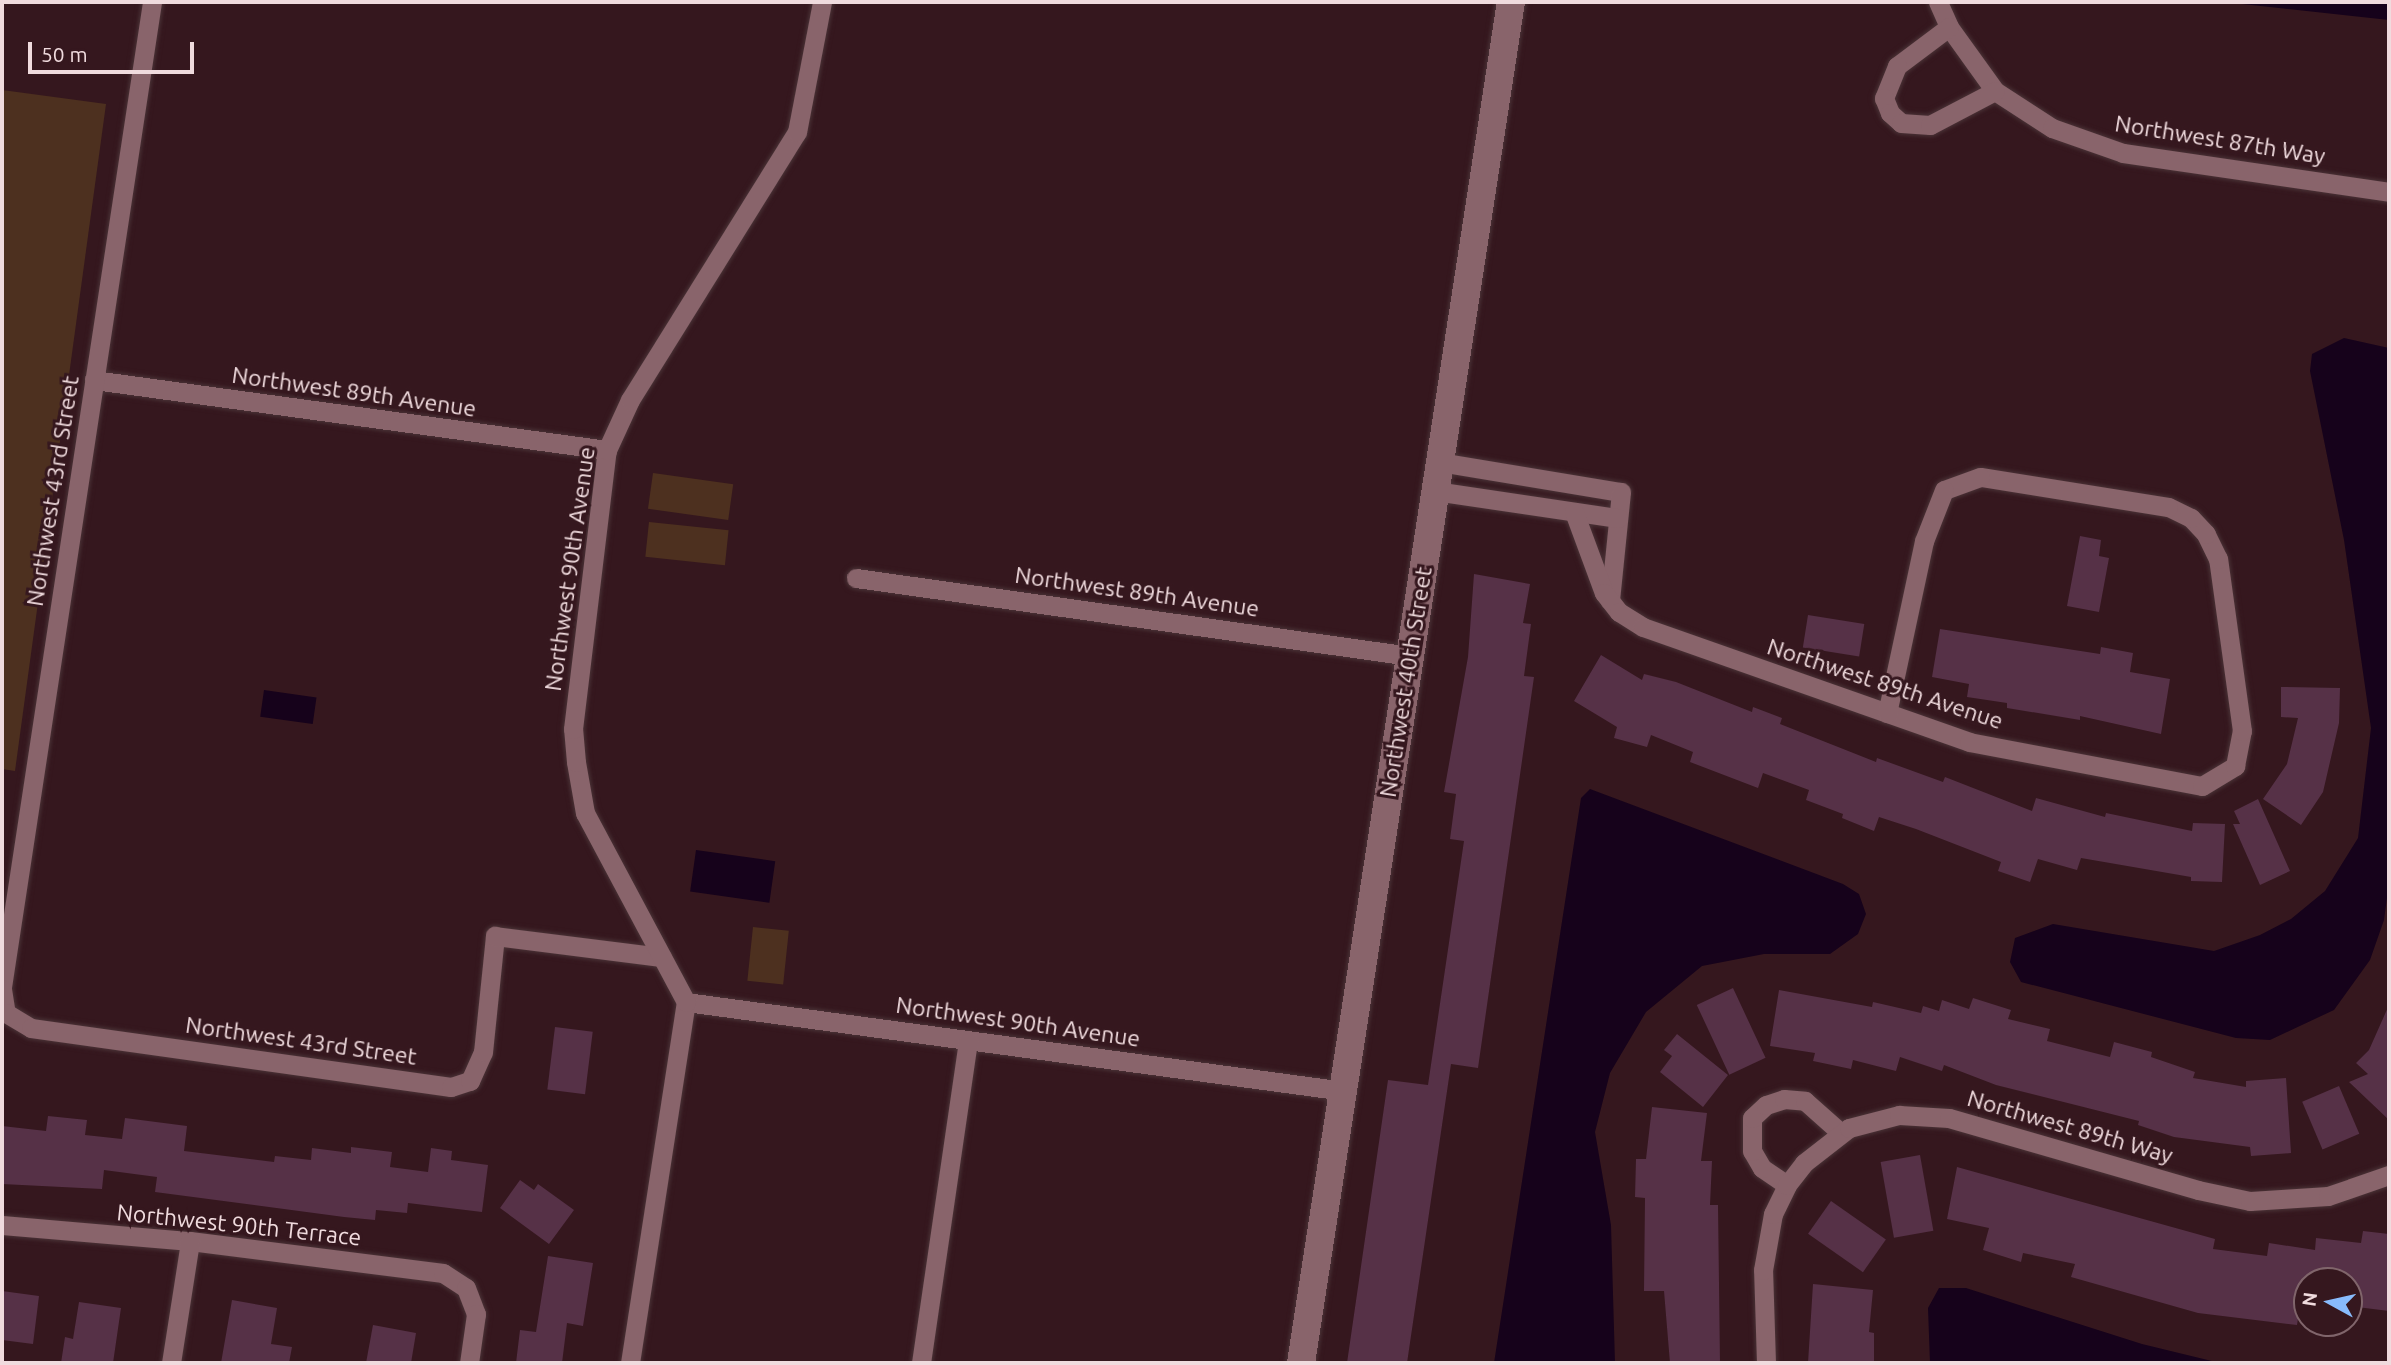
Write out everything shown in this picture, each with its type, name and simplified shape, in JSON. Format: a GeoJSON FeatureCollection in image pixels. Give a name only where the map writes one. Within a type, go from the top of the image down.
{"type":"FeatureCollection","features":[{"type":"Feature","properties":{"kind":"street","name":"Northwest 43rd Street"},"geometry":{"type":"LineString","coordinates":[[152,2],[2,988],[6,1013],[31,1028],[450,1087],[470,1081],[483,1052],[495,936],[662,957]]}},
{"type":"Feature","properties":{"kind":"street","name":"Northwest 90th Avenue"},"geometry":{"type":"LineString","coordinates":[[822,2],[797,132],[630,400],[607,450],[573,729],[585,813],[686,1002],[1344,1091]]}},
{"type":"Feature","properties":{"kind":"street","name":"Northwest 40th Street"},"geometry":{"type":"LineString","coordinates":[[1301,1363],[1511,2]]}},
{"type":"Feature","properties":{"kind":"street","name":"Northwest 87th Way"},"geometry":{"type":"LineString","coordinates":[[1938,2],[1949,27],[1995,91],[2052,128],[2123,153],[2389,192]]}},
{"type":"Feature","properties":{"kind":"street"},"geometry":{"type":"LineString","coordinates":[[1949,27],[1897,66],[1884,98],[1890,113],[1901,123],[1930,125],[1995,91]]}},
{"type":"Feature","properties":{"kind":"street","name":"Northwest 89th Avenue"},"geometry":{"type":"LineString","coordinates":[[94,380],[607,450]]}},
{"type":"Feature","properties":{"kind":"street"},"geometry":{"type":"LineString","coordinates":[[1439,462],[1621,492],[1610,600]]}},
{"type":"Feature","properties":{"kind":"street","name":"Northwest 89th Avenue"},"geometry":{"type":"LineString","coordinates":[[1574,512],[1591,566],[1610,600],[1619,612],[1643,627],[1888,713],[1969,741],[2202,786],[2235,766],[2242,731],[2218,559],[2206,534],[2191,518],[2168,507],[1980,477],[1944,490],[1924,541],[1888,713]]}},
{"type":"Feature","properties":{"kind":"street"},"geometry":{"type":"LineString","coordinates":[[1435,491],[1618,518]]}},
{"type":"Feature","properties":{"kind":"street","name":"Northwest 89th Avenue"},"geometry":{"type":"LineString","coordinates":[[856,578],[1410,656]]}},
{"type":"Feature","properties":{"kind":"street"},"geometry":{"type":"LineString","coordinates":[[630,1363],[686,1002]]}},
{"type":"Feature","properties":{"kind":"street"},"geometry":{"type":"LineString","coordinates":[[921,1363],[968,1040]]}},
{"type":"Feature","properties":{"kind":"street"},"geometry":{"type":"LineString","coordinates":[[1787,1185],[1762,1168],[1752,1151],[1752,1118],[1766,1105],[1784,1099],[1805,1101],[1841,1133]]}},
{"type":"Feature","properties":{"kind":"street","name":"Northwest 89th Way"},"geometry":{"type":"LineString","coordinates":[[1766,1363],[1763,1270],[1773,1214],[1787,1185],[1804,1163],[1841,1133],[1899,1115],[1937,1116],[2198,1190],[2250,1201],[2328,1196],[2389,1175]]}},
{"type":"Feature","properties":{"kind":"street","name":"Northwest 90th Terrace"},"geometry":{"type":"LineString","coordinates":[[2,1225],[190,1241],[443,1273],[466,1288],[477,1314],[469,1363]]}},
{"type":"Feature","properties":{"kind":"street"},"geometry":{"type":"LineString","coordinates":[[171,1363],[190,1241]]}},
{"type":"Feature","properties":{"kind":"shaded area"},"geometry":{"type":"Polygon","coordinates":[[[2224,2],[2389,2],[2389,20],[2224,2]]]}},
{"type":"Feature","properties":{"kind":"shaded area"},"geometry":{"type":"Polygon","coordinates":[[[2,90],[106,104],[15,771],[2,769],[2,90]]]}},
{"type":"Feature","properties":{"kind":"shaded area"},"geometry":{"type":"Polygon","coordinates":[[[2344,338],[2389,348],[2389,883],[2384,920],[2370,960],[2334,1010],[2270,1040],[2236,1038],[2021,982],[2010,962],[2015,938],[2053,924],[2214,951],[2260,935],[2291,919],[2325,891],[2358,838],[2371,728],[2344,540],[2310,371],[2312,354],[2344,338]]]}},
{"type":"Feature","properties":{"kind":"shaded area"},"geometry":{"type":"Polygon","coordinates":[[[653,473],[733,484],[728,520],[648,509],[653,473]]]}},
{"type":"Feature","properties":{"kind":"shaded area"},"geometry":{"type":"Polygon","coordinates":[[[649,522],[729,530],[725,565],[645,557],[649,522]]]}},
{"type":"Feature","properties":{"kind":"shaded area"},"geometry":{"type":"Polygon","coordinates":[[[264,690],[316,697],[313,724],[260,717],[264,690]]]}},
{"type":"Feature","properties":{"kind":"shaded area"},"geometry":{"type":"Polygon","coordinates":[[[1590,789],[1843,884],[1859,894],[1866,914],[1858,934],[1830,954],[1764,954],[1702,966],[1646,1012],[1610,1073],[1595,1132],[1611,1225],[1615,1363],[1494,1363],[1581,798],[1590,789]]]}},
{"type":"Feature","properties":{"kind":"shaded area"},"geometry":{"type":"Polygon","coordinates":[[[696,850],[775,861],[769,903],[690,892],[696,850]]]}},
{"type":"Feature","properties":{"kind":"shaded area"},"geometry":{"type":"Polygon","coordinates":[[[753,927],[789,931],[783,984],[747,981],[753,927]]]}},
{"type":"Feature","properties":{"kind":"shaded area"},"geometry":{"type":"Polygon","coordinates":[[[1939,1288],[1966,1288],[2142,1344],[2220,1363],[1930,1363],[1928,1308],[1939,1288]]]}},
{"type":"Feature","properties":{"kind":"building"},"geometry":{"type":"Polygon","coordinates":[[[2080,536],[2101,540],[2099,556],[2109,558],[2099,612],[2067,606],[2080,536]]]}},
{"type":"Feature","properties":{"kind":"building"},"geometry":{"type":"Polygon","coordinates":[[[1474,574],[1530,584],[1523,623],[1531,624],[1524,676],[1534,677],[1478,1068],[1451,1064],[1407,1363],[1347,1363],[1388,1080],[1428,1085],[1464,841],[1450,839],[1456,794],[1444,792],[1468,657],[1474,574]]]}},
{"type":"Feature","properties":{"kind":"building"},"geometry":{"type":"Polygon","coordinates":[[[1808,615],[1864,624],[1859,657],[1803,648],[1808,615]]]}},
{"type":"Feature","properties":{"kind":"building"},"geometry":{"type":"Polygon","coordinates":[[[1940,629],[2100,654],[2101,647],[2133,653],[2130,672],[2170,679],[2161,734],[2080,716],[2080,720],[2007,708],[2007,703],[1967,697],[1969,684],[1932,677],[1940,629]]]}},
{"type":"Feature","properties":{"kind":"building"},"geometry":{"type":"Polygon","coordinates":[[[1601,655],[1642,680],[1644,674],[1676,682],[1752,712],[1753,707],[1782,718],[1780,724],[1876,762],[1877,758],[1943,782],[1945,777],[2032,811],[2036,798],[2105,817],[2106,813],[2192,831],[2193,823],[2225,824],[2222,882],[2191,881],[2191,877],[2081,858],[2077,870],[2038,859],[2030,882],[1998,871],[2001,862],[1916,829],[1879,817],[1874,831],[1842,818],[1843,814],[1806,800],[1809,790],[1763,773],[1758,788],[1690,762],[1693,752],[1651,735],[1647,747],[1614,738],[1617,727],[1574,701],[1601,655]]]}},
{"type":"Feature","properties":{"kind":"building"},"geometry":{"type":"Polygon","coordinates":[[[2281,687],[2340,688],[2339,723],[2323,792],[2301,825],[2263,799],[2287,764],[2298,718],[2281,717],[2281,687]]]}},
{"type":"Feature","properties":{"kind":"building"},"geometry":{"type":"Polygon","coordinates":[[[2258,799],[2290,871],[2260,885],[2233,824],[2240,824],[2234,811],[2258,799]]]}},
{"type":"Feature","properties":{"kind":"building"},"geometry":{"type":"Polygon","coordinates":[[[1733,988],[1766,1058],[1729,1075],[1697,1005],[1733,988]]]}},
{"type":"Feature","properties":{"kind":"building"},"geometry":{"type":"Polygon","coordinates":[[[1779,990],[1872,1007],[1873,1002],[1921,1013],[1923,1006],[1939,1011],[1942,1000],[1969,1009],[1973,998],[2011,1010],[2008,1019],[2050,1029],[2047,1041],[2110,1057],[2114,1042],[2152,1052],[2151,1057],[2195,1072],[2193,1078],[2246,1087],[2246,1081],[2286,1078],[2291,1153],[2251,1156],[2250,1147],[2174,1137],[2138,1125],[2139,1121],[1996,1085],[1944,1065],[1942,1071],[1900,1057],[1896,1071],[1853,1060],[1851,1069],[1813,1061],[1815,1053],[1770,1046],[1779,990]]]}},
{"type":"Feature","properties":{"kind":"building"},"geometry":{"type":"Polygon","coordinates":[[[2389,1005],[2389,1120],[2349,1082],[2368,1074],[2356,1063],[2369,1050],[2389,1005]]]}},
{"type":"Feature","properties":{"kind":"building"},"geometry":{"type":"Polygon","coordinates":[[[555,1027],[593,1032],[585,1094],[547,1090],[555,1027]]]}},
{"type":"Feature","properties":{"kind":"building"},"geometry":{"type":"Polygon","coordinates":[[[1677,1034],[1728,1075],[1703,1107],[1660,1072],[1672,1056],[1664,1050],[1677,1034]]]}},
{"type":"Feature","properties":{"kind":"building"},"geometry":{"type":"Polygon","coordinates":[[[2339,1086],[2359,1134],[2322,1149],[2302,1102],[2339,1086]]]}},
{"type":"Feature","properties":{"kind":"building"},"geometry":{"type":"Polygon","coordinates":[[[1652,1107],[1707,1113],[1701,1161],[1712,1161],[1710,1205],[1718,1205],[1720,1363],[1670,1363],[1664,1291],[1644,1291],[1645,1198],[1635,1197],[1636,1159],[1646,1159],[1652,1107]]]}},
{"type":"Feature","properties":{"kind":"building"},"geometry":{"type":"Polygon","coordinates":[[[48,1116],[87,1120],[85,1135],[122,1139],[125,1118],[187,1126],[184,1151],[274,1162],[275,1156],[311,1160],[312,1148],[351,1153],[351,1147],[392,1152],[390,1167],[428,1172],[431,1148],[452,1151],[451,1160],[488,1165],[482,1212],[408,1203],[407,1213],[376,1210],[375,1220],[344,1217],[155,1192],[157,1177],[104,1170],[102,1189],[2,1184],[2,1126],[46,1131],[48,1116]]]}},
{"type":"Feature","properties":{"kind":"building"},"geometry":{"type":"Polygon","coordinates":[[[1920,1155],[1933,1231],[1894,1238],[1881,1162],[1920,1155]]]}},
{"type":"Feature","properties":{"kind":"building"},"geometry":{"type":"Polygon","coordinates":[[[1957,1167],[2215,1239],[2213,1249],[2267,1256],[2269,1243],[2315,1250],[2316,1238],[2361,1243],[2363,1231],[2389,1234],[2389,1311],[2363,1308],[2363,1267],[2293,1267],[2293,1325],[2198,1313],[2071,1277],[2075,1264],[2023,1253],[2021,1262],[1983,1250],[1989,1228],[1947,1219],[1957,1167]]]}},
{"type":"Feature","properties":{"kind":"building"},"geometry":{"type":"Polygon","coordinates":[[[520,1180],[534,1190],[538,1184],[574,1210],[549,1244],[500,1208],[520,1180]]]}},
{"type":"Feature","properties":{"kind":"building"},"geometry":{"type":"Polygon","coordinates":[[[1831,1201],[1886,1239],[1863,1272],[1808,1234],[1831,1201]]]}},
{"type":"Feature","properties":{"kind":"building"},"geometry":{"type":"Polygon","coordinates":[[[548,1256],[593,1263],[583,1326],[567,1323],[562,1363],[516,1363],[520,1330],[536,1332],[548,1256]]]}},
{"type":"Feature","properties":{"kind":"building"},"geometry":{"type":"Polygon","coordinates":[[[1813,1284],[1873,1290],[1869,1332],[1874,1333],[1874,1363],[1808,1363],[1813,1284]]]}},
{"type":"Feature","properties":{"kind":"building"},"geometry":{"type":"Polygon","coordinates":[[[2,1291],[39,1296],[33,1344],[2,1340],[2,1291]]]}},
{"type":"Feature","properties":{"kind":"building"},"geometry":{"type":"Polygon","coordinates":[[[232,1300],[277,1308],[271,1344],[292,1347],[289,1363],[221,1363],[232,1300]]]}},
{"type":"Feature","properties":{"kind":"building"},"geometry":{"type":"Polygon","coordinates":[[[79,1302],[121,1308],[113,1363],[61,1363],[65,1337],[73,1339],[79,1302]]]}},
{"type":"Feature","properties":{"kind":"building"},"geometry":{"type":"Polygon","coordinates":[[[373,1325],[416,1333],[411,1363],[366,1363],[373,1325]]]}}]}
